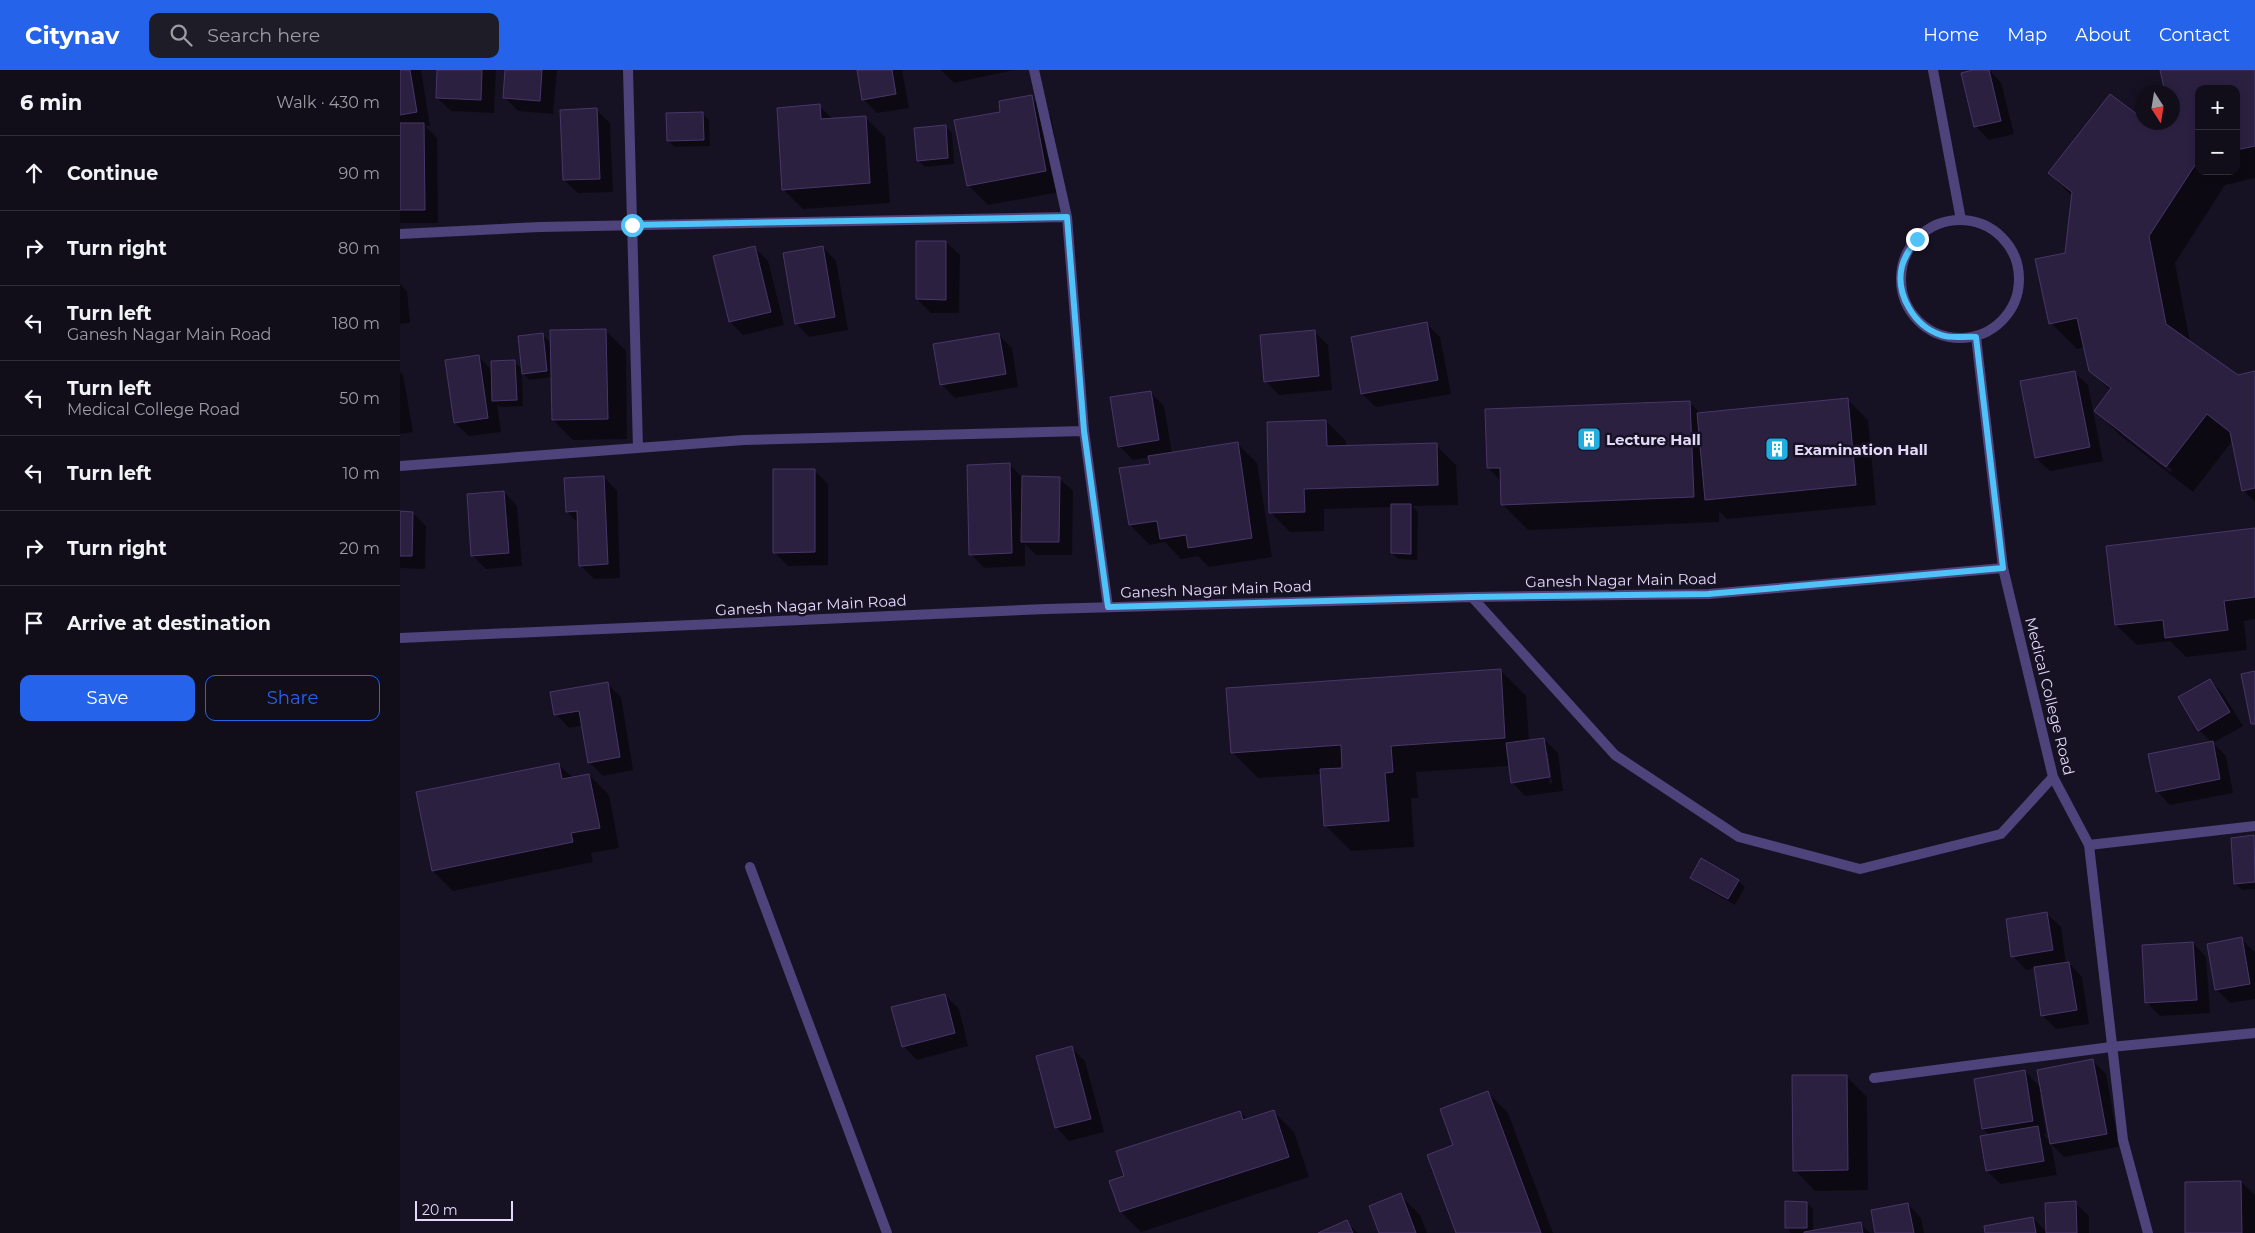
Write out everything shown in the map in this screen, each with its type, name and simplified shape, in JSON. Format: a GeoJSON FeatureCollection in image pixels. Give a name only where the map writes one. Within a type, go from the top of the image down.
{"type":"FeatureCollection","features":[{"type":"Feature","properties":{"kind":"street"},"geometry":{"type":"LineString","coordinates":[[628,70],[638,448]]}},
{"type":"Feature","properties":{"kind":"street"},"geometry":{"type":"LineString","coordinates":[[1034,70],[1067,217],[1084,431],[1108,607]]}},
{"type":"Feature","properties":{"kind":"street"},"geometry":{"type":"LineString","coordinates":[[1933,70],[1961,220]]}},
{"type":"Feature","properties":{"kind":"street"},"geometry":{"type":"LineString","coordinates":[[400,234],[632,225],[1067,217]]}},
{"type":"Feature","properties":{"kind":"street"},"geometry":{"type":"LineString","coordinates":[[1961,220],[1979,223],[1994,231],[2006,242],[2014,257],[2018,273],[2018,290],[2012,306],[2002,319],[1976,337],[1957,338],[1940,335],[1926,327],[1914,316],[1905,301],[1901,285],[1902,268],[1907,252],[1917,239],[1930,228],[1946,222],[1961,220]]}},
{"type":"Feature","properties":{"kind":"street","name":"Medical College Road"},"geometry":{"type":"LineString","coordinates":[[1976,337],[2003,568],[2053,777],[2089,845],[2123,1140],[2148,1233]]}},
{"type":"Feature","properties":{"kind":"street"},"geometry":{"type":"LineString","coordinates":[[400,466],[744,440],[1084,431]]}},
{"type":"Feature","properties":{"kind":"street","name":"Ganesh Nagar Main Road"},"geometry":{"type":"LineString","coordinates":[[400,638],[1108,607],[1472,597],[1708,594],[2003,568]]}},
{"type":"Feature","properties":{"kind":"street"},"geometry":{"type":"LineString","coordinates":[[1472,597],[1614,756],[1739,838],[1860,869],[2001,834],[2053,777]]}},
{"type":"Feature","properties":{"kind":"street"},"geometry":{"type":"LineString","coordinates":[[2089,845],[2255,826]]}},
{"type":"Feature","properties":{"kind":"street"},"geometry":{"type":"LineString","coordinates":[[750,867],[887,1233]]}},
{"type":"Feature","properties":{"kind":"street"},"geometry":{"type":"LineString","coordinates":[[1874,1078],[2111,1047],[2255,1033]]}},
{"type":"Feature","properties":{"kind":"building"},"geometry":{"type":"Polygon","coordinates":[[[400,70],[410,70],[417,112],[400,115],[400,70]]]}},
{"type":"Feature","properties":{"kind":"building"},"geometry":{"type":"Polygon","coordinates":[[[437,70],[482,70],[481,100],[436,98],[437,70]]]}},
{"type":"Feature","properties":{"kind":"building"},"geometry":{"type":"Polygon","coordinates":[[[505,70],[542,70],[540,101],[503,98],[505,70]]]}},
{"type":"Feature","properties":{"kind":"building"},"geometry":{"type":"Polygon","coordinates":[[[857,70],[892,70],[896,94],[862,100],[857,70]]]}},
{"type":"Feature","properties":{"kind":"building"},"geometry":{"type":"Polygon","coordinates":[[[1973,70],[1989,70],[2001,121],[1974,127],[1961,73],[1973,70]]]}},
{"type":"Feature","properties":{"kind":"building"},"geometry":{"type":"Polygon","coordinates":[[[2160,70],[2255,70],[2255,146],[2240,149],[2240,85],[2195,85],[2195,165],[2149,236],[2166,324],[2238,375],[2255,371],[2255,488],[2242,491],[2230,432],[2207,414],[2166,467],[2094,411],[2111,388],[2089,371],[2077,318],[2049,324],[2035,259],[2065,253],[2072,192],[2048,173],[2110,94],[2135,113],[2135,130],[2180,130],[2180,85],[2163,85],[2160,70]]]}},
{"type":"Feature","properties":{"kind":"building"},"geometry":{"type":"Polygon","coordinates":[[[1032,95],[1046,171],[967,186],[954,120],[1000,112],[999,101],[1032,95]]]}},
{"type":"Feature","properties":{"kind":"building"},"geometry":{"type":"Polygon","coordinates":[[[820,104],[821,119],[866,116],[870,183],[782,190],[777,108],[820,104]]]}},
{"type":"Feature","properties":{"kind":"building"},"geometry":{"type":"Polygon","coordinates":[[[597,108],[600,179],[563,180],[560,110],[597,108]]]}},
{"type":"Feature","properties":{"kind":"building"},"geometry":{"type":"Polygon","coordinates":[[[703,112],[704,140],[667,141],[666,113],[703,112]]]}},
{"type":"Feature","properties":{"kind":"building"},"geometry":{"type":"Polygon","coordinates":[[[400,123],[424,123],[425,210],[400,210],[400,123]]]}},
{"type":"Feature","properties":{"kind":"building"},"geometry":{"type":"Polygon","coordinates":[[[946,125],[948,158],[917,161],[914,128],[946,125]]]}},
{"type":"Feature","properties":{"kind":"building"},"geometry":{"type":"Polygon","coordinates":[[[916,241],[946,241],[946,300],[916,299],[916,241]]]}},
{"type":"Feature","properties":{"kind":"building"},"geometry":{"type":"Polygon","coordinates":[[[755,246],[771,312],[729,322],[713,256],[755,246]]]}},
{"type":"Feature","properties":{"kind":"building"},"geometry":{"type":"Polygon","coordinates":[[[823,246],[835,317],[795,324],[783,253],[823,246]]]}},
{"type":"Feature","properties":{"kind":"building"},"geometry":{"type":"Polygon","coordinates":[[[1427,322],[1438,380],[1361,394],[1351,337],[1427,322]]]}},
{"type":"Feature","properties":{"kind":"building"},"geometry":{"type":"Polygon","coordinates":[[[606,329],[608,419],[552,420],[550,330],[606,329]]]}},
{"type":"Feature","properties":{"kind":"building"},"geometry":{"type":"Polygon","coordinates":[[[1315,330],[1319,376],[1264,382],[1260,335],[1315,330]]]}},
{"type":"Feature","properties":{"kind":"building"},"geometry":{"type":"Polygon","coordinates":[[[543,333],[547,371],[522,374],[518,336],[543,333]]]}},
{"type":"Feature","properties":{"kind":"building"},"geometry":{"type":"Polygon","coordinates":[[[999,333],[1006,374],[940,385],[933,344],[999,333]]]}},
{"type":"Feature","properties":{"kind":"building"},"geometry":{"type":"Polygon","coordinates":[[[479,355],[488,418],[454,423],[445,360],[479,355]]]}},
{"type":"Feature","properties":{"kind":"building"},"geometry":{"type":"Polygon","coordinates":[[[515,360],[517,400],[492,401],[491,361],[515,360]]]}},
{"type":"Feature","properties":{"kind":"building"},"geometry":{"type":"Polygon","coordinates":[[[2075,371],[2090,447],[2035,458],[2020,381],[2075,371]]]}},
{"type":"Feature","properties":{"kind":"building"},"geometry":{"type":"Polygon","coordinates":[[[1151,391],[1159,440],[1118,447],[1110,397],[1151,391]]]}},
{"type":"Feature","properties":{"kind":"building","name":"Examination Hall"},"geometry":{"type":"Polygon","coordinates":[[[1848,398],[1856,485],[1705,500],[1697,413],[1848,398]]]}},
{"type":"Feature","properties":{"kind":"building","name":"Lecture Hall"},"geometry":{"type":"Polygon","coordinates":[[[1690,401],[1694,497],[1501,505],[1500,468],[1487,468],[1485,409],[1690,401]]]}},
{"type":"Feature","properties":{"kind":"building"},"geometry":{"type":"Polygon","coordinates":[[[1326,420],[1327,446],[1437,443],[1438,485],[1304,489],[1305,512],[1269,513],[1267,422],[1326,420]]]}},
{"type":"Feature","properties":{"kind":"building"},"geometry":{"type":"Polygon","coordinates":[[[1238,442],[1252,538],[1188,548],[1186,535],[1160,539],[1157,521],[1129,525],[1119,468],[1150,464],[1148,456],[1238,442]]]}},
{"type":"Feature","properties":{"kind":"building"},"geometry":{"type":"Polygon","coordinates":[[[1010,463],[1012,553],[969,555],[967,465],[1010,463]]]}},
{"type":"Feature","properties":{"kind":"building"},"geometry":{"type":"Polygon","coordinates":[[[773,469],[815,469],[815,552],[773,553],[773,469]]]}},
{"type":"Feature","properties":{"kind":"building"},"geometry":{"type":"Polygon","coordinates":[[[604,476],[608,564],[579,566],[577,511],[566,512],[564,478],[604,476]]]}},
{"type":"Feature","properties":{"kind":"building"},"geometry":{"type":"Polygon","coordinates":[[[1022,476],[1060,477],[1059,542],[1021,542],[1022,476]]]}},
{"type":"Feature","properties":{"kind":"building"},"geometry":{"type":"Polygon","coordinates":[[[504,491],[509,553],[471,556],[467,494],[504,491]]]}},
{"type":"Feature","properties":{"kind":"building"},"geometry":{"type":"Polygon","coordinates":[[[1391,504],[1411,504],[1411,554],[1391,553],[1391,504]]]}},
{"type":"Feature","properties":{"kind":"building"},"geometry":{"type":"Polygon","coordinates":[[[400,511],[413,512],[412,556],[400,556],[400,511]]]}},
{"type":"Feature","properties":{"kind":"building"},"geometry":{"type":"Polygon","coordinates":[[[2255,528],[2255,597],[2224,601],[2228,630],[2165,638],[2163,620],[2115,625],[2106,546],[2255,528]]]}},
{"type":"Feature","properties":{"kind":"building"},"geometry":{"type":"Polygon","coordinates":[[[1501,669],[1505,738],[1391,746],[1393,772],[1385,773],[1389,821],[1324,826],[1320,769],[1342,768],[1341,745],[1231,753],[1226,688],[1501,669]]]}},
{"type":"Feature","properties":{"kind":"building"},"geometry":{"type":"Polygon","coordinates":[[[2255,671],[2255,724],[2251,724],[2241,674],[2255,671]]]}},
{"type":"Feature","properties":{"kind":"building"},"geometry":{"type":"Polygon","coordinates":[[[2210,679],[2230,712],[2198,731],[2178,697],[2210,679]]]}},
{"type":"Feature","properties":{"kind":"building"},"geometry":{"type":"Polygon","coordinates":[[[608,682],[620,757],[588,763],[579,711],[554,715],[550,692],[608,682]]]}},
{"type":"Feature","properties":{"kind":"building"},"geometry":{"type":"Polygon","coordinates":[[[1544,738],[1550,777],[1511,783],[1506,743],[1544,738]]]}},
{"type":"Feature","properties":{"kind":"building"},"geometry":{"type":"Polygon","coordinates":[[[2213,741],[2220,779],[2156,792],[2148,754],[2213,741]]]}},
{"type":"Feature","properties":{"kind":"building"},"geometry":{"type":"Polygon","coordinates":[[[559,763],[562,779],[589,774],[600,828],[571,833],[573,842],[432,871],[416,792],[559,763]]]}},
{"type":"Feature","properties":{"kind":"building"},"geometry":{"type":"Polygon","coordinates":[[[2254,835],[2255,882],[2234,884],[2231,838],[2254,835]]]}},
{"type":"Feature","properties":{"kind":"building"},"geometry":{"type":"Polygon","coordinates":[[[1701,858],[1739,880],[1728,899],[1690,878],[1701,858]]]}},
{"type":"Feature","properties":{"kind":"building"},"geometry":{"type":"Polygon","coordinates":[[[2047,912],[2053,950],[2011,957],[2006,919],[2047,912]]]}},
{"type":"Feature","properties":{"kind":"building"},"geometry":{"type":"Polygon","coordinates":[[[2242,937],[2250,984],[2215,990],[2207,944],[2242,937]]]}},
{"type":"Feature","properties":{"kind":"building"},"geometry":{"type":"Polygon","coordinates":[[[2193,942],[2197,1000],[2145,1003],[2142,945],[2193,942]]]}},
{"type":"Feature","properties":{"kind":"building"},"geometry":{"type":"Polygon","coordinates":[[[2069,962],[2077,1010],[2041,1016],[2034,967],[2069,962]]]}},
{"type":"Feature","properties":{"kind":"building"},"geometry":{"type":"Polygon","coordinates":[[[945,994],[955,1033],[902,1047],[891,1007],[945,994]]]}},
{"type":"Feature","properties":{"kind":"building"},"geometry":{"type":"Polygon","coordinates":[[[1072,1046],[1091,1119],[1055,1128],[1036,1056],[1072,1046]]]}},
{"type":"Feature","properties":{"kind":"building"},"geometry":{"type":"Polygon","coordinates":[[[2093,1059],[2107,1134],[2050,1144],[2037,1070],[2093,1059]]]}},
{"type":"Feature","properties":{"kind":"building"},"geometry":{"type":"Polygon","coordinates":[[[2025,1070],[2033,1121],[1982,1129],[1974,1079],[2025,1070]]]}},
{"type":"Feature","properties":{"kind":"building"},"geometry":{"type":"Polygon","coordinates":[[[1792,1075],[1847,1075],[1848,1170],[1793,1171],[1792,1075]]]}},
{"type":"Feature","properties":{"kind":"building"},"geometry":{"type":"Polygon","coordinates":[[[1488,1091],[1541,1233],[1456,1233],[1427,1155],[1453,1145],[1440,1109],[1488,1091]]]}},
{"type":"Feature","properties":{"kind":"building"},"geometry":{"type":"Polygon","coordinates":[[[1274,1110],[1289,1157],[1120,1212],[1109,1181],[1124,1176],[1116,1151],[1240,1111],[1243,1120],[1274,1110]]]}},
{"type":"Feature","properties":{"kind":"building"},"geometry":{"type":"Polygon","coordinates":[[[2038,1126],[2044,1161],[1986,1171],[1980,1136],[2038,1126]]]}},
{"type":"Feature","properties":{"kind":"building"},"geometry":{"type":"Polygon","coordinates":[[[2241,1181],[2242,1233],[2185,1233],[2185,1182],[2241,1181]]]}},
{"type":"Feature","properties":{"kind":"building"},"geometry":{"type":"Polygon","coordinates":[[[1401,1193],[1416,1233],[1379,1233],[1369,1206],[1401,1193]]]}},
{"type":"Feature","properties":{"kind":"building"},"geometry":{"type":"Polygon","coordinates":[[[1785,1201],[1807,1202],[1807,1228],[1785,1228],[1785,1201]]]}},
{"type":"Feature","properties":{"kind":"building"},"geometry":{"type":"Polygon","coordinates":[[[2076,1201],[2077,1233],[2046,1233],[2045,1203],[2076,1201]]]}},
{"type":"Feature","properties":{"kind":"building"},"geometry":{"type":"Polygon","coordinates":[[[1908,1203],[1914,1233],[1875,1233],[1871,1210],[1908,1203]]]}},
{"type":"Feature","properties":{"kind":"building"},"geometry":{"type":"Polygon","coordinates":[[[2033,1217],[2036,1233],[1985,1233],[1984,1226],[2033,1217]]]}},
{"type":"Feature","properties":{"kind":"building"},"geometry":{"type":"Polygon","coordinates":[[[1347,1220],[1353,1233],[1318,1233],[1347,1220]]]}},
{"type":"Feature","properties":{"kind":"building"},"geometry":{"type":"Polygon","coordinates":[[[1861,1222],[1863,1233],[1804,1233],[1804,1232],[1861,1222]]]}},
{"type":"Feature","properties":{"kind":"place","name":"Lecture Hall"},"geometry":{"type":"Point","coordinates":[1589,439]}},
{"type":"Feature","properties":{"kind":"place","name":"Examination Hall"},"geometry":{"type":"Point","coordinates":[1777,449]}},
{"type":"Feature","properties":{"kind":"route"},"geometry":{"type":"LineString","coordinates":[[632,225],[805,220],[1067,217],[1084,431],[1108,607],[1472,597],[1708,594],[2003,568],[1976,337],[1957,338],[1940,335],[1926,327],[1914,316],[1905,301],[1901,285],[1902,268],[1907,252],[1917,239]]}}]}
